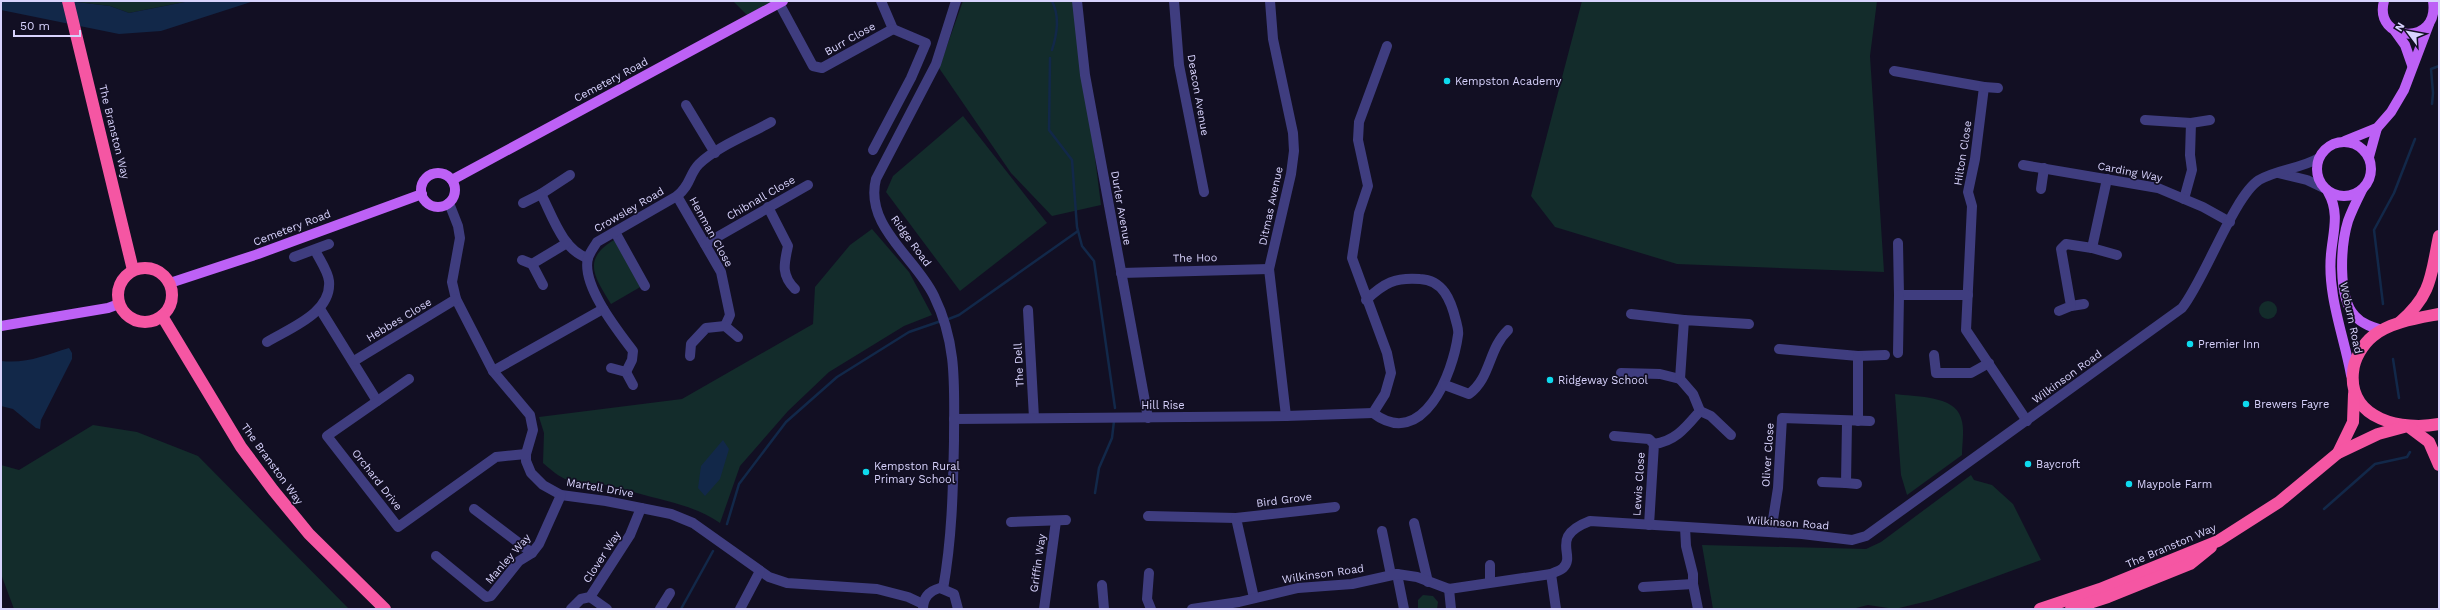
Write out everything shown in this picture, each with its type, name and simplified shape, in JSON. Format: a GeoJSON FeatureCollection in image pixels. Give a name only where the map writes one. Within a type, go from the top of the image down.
{"type":"FeatureCollection","features":[{"type":"Feature","properties":{"kind":"highway","name":"The Branston Way"},"geometry":{"type":"LineString","coordinates":[[68,1],[100,127],[133,270]]}},
{"type":"Feature","properties":{"kind":"highway"},"geometry":{"type":"LineString","coordinates":[[2396,325],[2417,306],[2426,293],[2439,236]]}},
{"type":"Feature","properties":{"kind":"highway"},"geometry":{"type":"LineString","coordinates":[[150,267],[158,270],[170,283],[172,301],[162,316],[150,322],[137,321],[126,314],[118,304],[117,296],[121,280],[133,270],[150,267]]}},
{"type":"Feature","properties":{"kind":"highway"},"geometry":{"type":"LineString","coordinates":[[2439,314],[2396,325],[2382,330],[2369,339],[2359,352],[2352,383],[2357,398],[2366,409],[2380,418],[2407,427],[2429,442],[2439,465]]}},
{"type":"Feature","properties":{"kind":"highway","name":"The Branston Way"},"geometry":{"type":"LineString","coordinates":[[162,316],[242,447],[273,490],[309,534],[385,609]]}},
{"type":"Feature","properties":{"kind":"highway","name":"The Branston Way"},"geometry":{"type":"LineString","coordinates":[[2338,453],[2353,422],[2355,407],[2352,383]]}},
{"type":"Feature","properties":{"kind":"highway","name":"The Branston Way"},"geometry":{"type":"LineString","coordinates":[[2040,609],[2100,589],[2218,541],[2280,502],[2338,453],[2378,434],[2407,427],[2439,424]]}},
{"type":"Feature","properties":{"kind":"highway"},"geometry":{"type":"LineString","coordinates":[[2071,609],[2108,597],[2190,564],[2218,541]]}},
{"type":"Feature","properties":{"kind":"main road"},"geometry":{"type":"LineString","coordinates":[[2377,1],[2386,22],[2395,31],[2405,45],[2412,65]]}},
{"type":"Feature","properties":{"kind":"main road"},"geometry":{"type":"LineString","coordinates":[[2383,15],[2384,1]]}},
{"type":"Feature","properties":{"kind":"main road"},"geometry":{"type":"LineString","coordinates":[[2377,128],[2329,146],[2319,158],[2317,175],[2327,190],[2345,196],[2362,190],[2371,174],[2369,157],[2377,128],[2398,101],[2429,24],[2434,9],[2433,1]]}},
{"type":"Feature","properties":{"kind":"main road","name":"Cemetery Road"},"geometry":{"type":"LineString","coordinates":[[452,180],[781,2]]}},
{"type":"Feature","properties":{"kind":"main road"},"geometry":{"type":"LineString","coordinates":[[2395,31],[2402,34],[2417,33],[2429,24]]}},
{"type":"Feature","properties":{"kind":"main road"},"geometry":{"type":"LineString","coordinates":[[2345,141],[2359,146],[2369,157]]}},
{"type":"Feature","properties":{"kind":"main road"},"geometry":{"type":"LineString","coordinates":[[433,174],[444,174],[452,180],[455,188],[454,195],[449,203],[441,207],[431,205],[422,194],[422,186],[428,177],[433,174]]}},
{"type":"Feature","properties":{"kind":"main road","name":"Woburn Road"},"geometry":{"type":"LineString","coordinates":[[2327,190],[2334,201],[2336,213],[2331,256],[2332,289],[2352,383]]}},
{"type":"Feature","properties":{"kind":"main road","name":"Woburn Road"},"geometry":{"type":"LineString","coordinates":[[2362,190],[2348,221],[2344,243],[2345,294],[2348,306],[2354,315],[2364,323],[2382,330]]}},
{"type":"Feature","properties":{"kind":"main road","name":"Cemetery Road"},"geometry":{"type":"LineString","coordinates":[[170,283],[243,259],[422,194]]}},
{"type":"Feature","properties":{"kind":"main road"},"geometry":{"type":"LineString","coordinates":[[1,326],[108,308],[118,304]]}},
{"type":"Feature","properties":{"kind":"street","name":"Burr Close"},"geometry":{"type":"LineString","coordinates":[[781,2],[813,66],[822,68],[893,29],[881,1]]}},
{"type":"Feature","properties":{"kind":"street","name":"Ridge Road"},"geometry":{"type":"LineString","coordinates":[[943,588],[949,559],[953,508],[954,358],[945,321],[933,294],[883,224],[875,208],[873,190],[876,179],[936,64],[956,1]]}},
{"type":"Feature","properties":{"kind":"street","name":"Durler Avenue"},"geometry":{"type":"LineString","coordinates":[[1077,1],[1084,75],[1148,418]]}},
{"type":"Feature","properties":{"kind":"street","name":"Deacon Avenue"},"geometry":{"type":"LineString","coordinates":[[1174,1],[1179,65],[1204,192]]}},
{"type":"Feature","properties":{"kind":"street","name":"Ditmas Avenue"},"geometry":{"type":"LineString","coordinates":[[1270,1],[1273,39],[1293,133],[1294,151],[1291,174],[1269,269],[1286,416]]}},
{"type":"Feature","properties":{"kind":"street"},"geometry":{"type":"LineString","coordinates":[[874,150],[911,78],[926,43],[893,29]]}},
{"type":"Feature","properties":{"kind":"street"},"geometry":{"type":"LineString","coordinates":[[1366,300],[1378,288],[1393,280],[1427,279],[1444,290],[1452,304],[1458,334],[1444,385],[1426,412],[1414,420],[1400,424],[1382,420],[1373,413],[1384,394],[1391,373],[1387,354],[1366,300],[1352,258],[1359,213],[1368,186],[1358,140],[1359,122],[1386,46]]}},
{"type":"Feature","properties":{"kind":"street"},"geometry":{"type":"LineString","coordinates":[[1894,71],[1984,87],[1998,88]]}},
{"type":"Feature","properties":{"kind":"street","name":"Hilton Close"},"geometry":{"type":"LineString","coordinates":[[1984,87],[1976,159],[1968,192],[1972,206],[1966,330],[2027,421]]}},
{"type":"Feature","properties":{"kind":"street"},"geometry":{"type":"LineString","coordinates":[[686,105],[715,153]]}},
{"type":"Feature","properties":{"kind":"street"},"geometry":{"type":"LineString","coordinates":[[2145,120],[2191,124],[2210,120]]}},
{"type":"Feature","properties":{"kind":"street","name":"Crowsley Road"},"geometry":{"type":"LineString","coordinates":[[588,258],[597,242],[677,196],[686,189],[699,165],[715,153],[771,122]]}},
{"type":"Feature","properties":{"kind":"street"},"geometry":{"type":"LineString","coordinates":[[2184,199],[2192,170],[2190,155],[2191,124]]}},
{"type":"Feature","properties":{"kind":"street","name":"Wilkinson Road"},"geometry":{"type":"LineString","coordinates":[[1192,609],[1240,606],[1254,598],[1298,588],[1352,584],[1394,574],[1417,576],[1428,582],[1449,589],[1551,574],[1562,569],[1566,564],[1568,535],[1577,526],[1590,521],[1771,532],[1852,540],[1866,536],[2182,308],[2202,277],[2246,194],[2258,181],[2276,172],[2303,166],[2319,158]]}},
{"type":"Feature","properties":{"kind":"street","name":"Carding Way"},"geometry":{"type":"LineString","coordinates":[[2022,165],[2158,188],[2230,222]]}},
{"type":"Feature","properties":{"kind":"street"},"geometry":{"type":"LineString","coordinates":[[2042,189],[2044,168]]}},
{"type":"Feature","properties":{"kind":"street"},"geometry":{"type":"LineString","coordinates":[[2276,172],[2308,180],[2327,190]]}},
{"type":"Feature","properties":{"kind":"street"},"geometry":{"type":"LineString","coordinates":[[523,203],[541,194],[570,175]]}},
{"type":"Feature","properties":{"kind":"street"},"geometry":{"type":"LineString","coordinates":[[2092,248],[2107,179]]}},
{"type":"Feature","properties":{"kind":"street","name":"Chibnall Close"},"geometry":{"type":"LineString","coordinates":[[705,244],[808,185]]}},
{"type":"Feature","properties":{"kind":"street"},"geometry":{"type":"LineString","coordinates":[[541,194],[567,242],[579,256],[588,258],[588,274],[604,309],[633,351],[632,360],[626,372]]}},
{"type":"Feature","properties":{"kind":"street","name":"Henman Close"},"geometry":{"type":"LineString","coordinates":[[677,196],[721,272],[730,315],[725,326]]}},
{"type":"Feature","properties":{"kind":"street"},"geometry":{"type":"LineString","coordinates":[[449,203],[458,226],[460,238],[452,282],[456,299],[493,371],[530,415],[533,430],[526,454]]}},
{"type":"Feature","properties":{"kind":"street"},"geometry":{"type":"LineString","coordinates":[[768,207],[788,246],[783,268],[787,281],[795,288]]}},
{"type":"Feature","properties":{"kind":"street"},"geometry":{"type":"LineString","coordinates":[[615,232],[646,286]]}},
{"type":"Feature","properties":{"kind":"street"},"geometry":{"type":"LineString","coordinates":[[532,264],[567,242]]}},
{"type":"Feature","properties":{"kind":"street"},"geometry":{"type":"LineString","coordinates":[[1898,243],[1898,353]]}},
{"type":"Feature","properties":{"kind":"street"},"geometry":{"type":"LineString","coordinates":[[294,257],[329,244]]}},
{"type":"Feature","properties":{"kind":"street"},"geometry":{"type":"LineString","coordinates":[[2071,306],[2061,249],[2066,244],[2092,248],[2117,255]]}},
{"type":"Feature","properties":{"kind":"street"},"geometry":{"type":"LineString","coordinates":[[267,342],[320,309],[328,296],[329,280],[315,250]]}},
{"type":"Feature","properties":{"kind":"street"},"geometry":{"type":"LineString","coordinates":[[522,260],[532,264],[543,285]]}},
{"type":"Feature","properties":{"kind":"street","name":"The Hoo"},"geometry":{"type":"LineString","coordinates":[[1121,273],[1269,269]]}},
{"type":"Feature","properties":{"kind":"street"},"geometry":{"type":"LineString","coordinates":[[1899,295],[1968,295]]}},
{"type":"Feature","properties":{"kind":"street","name":"Hebbes Close"},"geometry":{"type":"LineString","coordinates":[[354,361],[456,299]]}},
{"type":"Feature","properties":{"kind":"street"},"geometry":{"type":"LineString","coordinates":[[2059,311],[2071,306],[2084,304]]}},
{"type":"Feature","properties":{"kind":"street"},"geometry":{"type":"LineString","coordinates":[[320,309],[354,361],[377,401]]}},
{"type":"Feature","properties":{"kind":"street"},"geometry":{"type":"LineString","coordinates":[[493,371],[604,309]]}},
{"type":"Feature","properties":{"kind":"street","name":"The Dell"},"geometry":{"type":"LineString","coordinates":[[1028,310],[1034,418]]}},
{"type":"Feature","properties":{"kind":"street"},"geometry":{"type":"LineString","coordinates":[[1631,314],[1684,320],[1749,324]]}},
{"type":"Feature","properties":{"kind":"street"},"geometry":{"type":"LineString","coordinates":[[1680,379],[1684,320]]}},
{"type":"Feature","properties":{"kind":"street"},"geometry":{"type":"LineString","coordinates":[[690,356],[692,344],[706,328],[725,326],[738,337]]}},
{"type":"Feature","properties":{"kind":"street"},"geometry":{"type":"LineString","coordinates":[[1444,385],[1469,394],[1477,389],[1498,340],[1508,330]]}},
{"type":"Feature","properties":{"kind":"street"},"geometry":{"type":"LineString","coordinates":[[1779,349],[1858,356],[1885,356]]}},
{"type":"Feature","properties":{"kind":"street"},"geometry":{"type":"LineString","coordinates":[[1934,355],[1936,373],[1971,374],[1989,363]]}},
{"type":"Feature","properties":{"kind":"street"},"geometry":{"type":"LineString","coordinates":[[1858,356],[1858,422]]}},
{"type":"Feature","properties":{"kind":"street"},"geometry":{"type":"LineString","coordinates":[[611,368],[626,372],[633,385]]}},
{"type":"Feature","properties":{"kind":"street"},"geometry":{"type":"LineString","coordinates":[[1621,373],[1660,374],[1680,379],[1693,394],[1700,411],[1711,416],[1731,435]]}},
{"type":"Feature","properties":{"kind":"street","name":"Orchard Drive"},"geometry":{"type":"LineString","coordinates":[[409,379],[327,436],[398,527],[496,457],[526,454]]}},
{"type":"Feature","properties":{"kind":"street","name":"Lewis Close"},"geometry":{"type":"LineString","coordinates":[[1654,444],[1666,443],[1682,433],[1700,411]]}},
{"type":"Feature","properties":{"kind":"street","name":"Hill Rise"},"geometry":{"type":"LineString","coordinates":[[954,419],[1148,418],[1373,413]]}},
{"type":"Feature","properties":{"kind":"street","name":"Oliver Close"},"geometry":{"type":"LineString","coordinates":[[1771,532],[1778,488],[1782,418],[1870,422]]}},
{"type":"Feature","properties":{"kind":"street"},"geometry":{"type":"LineString","coordinates":[[1846,482],[1847,422]]}},
{"type":"Feature","properties":{"kind":"street","name":"Lewis Close"},"geometry":{"type":"LineString","coordinates":[[1614,436],[1649,438],[1654,444],[1649,525]]}},
{"type":"Feature","properties":{"kind":"street","name":"Martell Drive"},"geometry":{"type":"LineString","coordinates":[[526,454],[531,473],[543,485],[561,495],[671,514],[693,523],[769,578],[787,582],[877,589],[908,597],[923,606]]}},
{"type":"Feature","properties":{"kind":"street"},"geometry":{"type":"LineString","coordinates":[[1822,482],[1846,482],[1857,484]]}},
{"type":"Feature","properties":{"kind":"street","name":"Manley Way"},"geometry":{"type":"LineString","coordinates":[[436,556],[486,597],[491,596],[519,561],[532,553],[539,544],[561,495]]}},
{"type":"Feature","properties":{"kind":"street","name":"Bird Grove"},"geometry":{"type":"LineString","coordinates":[[1148,516],[1236,518],[1335,507]]}},
{"type":"Feature","properties":{"kind":"street","name":"Clover Way"},"geometry":{"type":"LineString","coordinates":[[571,609],[581,599],[590,597],[630,535],[641,508]]}},
{"type":"Feature","properties":{"kind":"street"},"geometry":{"type":"LineString","coordinates":[[474,509],[532,553]]}},
{"type":"Feature","properties":{"kind":"street"},"geometry":{"type":"LineString","coordinates":[[1236,518],[1254,598]]}},
{"type":"Feature","properties":{"kind":"street","name":"Griffin Way"},"geometry":{"type":"LineString","coordinates":[[1011,522],[1061,520],[1044,609]]}},
{"type":"Feature","properties":{"kind":"street"},"geometry":{"type":"LineString","coordinates":[[1414,523],[1428,582]]}},
{"type":"Feature","properties":{"kind":"street"},"geometry":{"type":"LineString","coordinates":[[1685,527],[1686,546],[1693,574],[1692,584],[1698,609]]}},
{"type":"Feature","properties":{"kind":"street"},"geometry":{"type":"LineString","coordinates":[[1382,531],[1404,609]]}},
{"type":"Feature","properties":{"kind":"street"},"geometry":{"type":"LineString","coordinates":[[1490,565],[1490,582]]}},
{"type":"Feature","properties":{"kind":"street"},"geometry":{"type":"LineString","coordinates":[[740,609],[760,571]]}},
{"type":"Feature","properties":{"kind":"street"},"geometry":{"type":"LineString","coordinates":[[1149,573],[1148,599],[1151,609]]}},
{"type":"Feature","properties":{"kind":"street"},"geometry":{"type":"LineString","coordinates":[[1551,574],[1556,609]]}},
{"type":"Feature","properties":{"kind":"street"},"geometry":{"type":"LineString","coordinates":[[1643,587],[1692,584]]}},
{"type":"Feature","properties":{"kind":"street"},"geometry":{"type":"LineString","coordinates":[[1102,585],[1104,609]]}},
{"type":"Feature","properties":{"kind":"street"},"geometry":{"type":"LineString","coordinates":[[923,606],[929,593],[943,588],[954,594],[958,609]]}},
{"type":"Feature","properties":{"kind":"street"},"geometry":{"type":"LineString","coordinates":[[1449,589],[1451,609]]}},
{"type":"Feature","properties":{"kind":"street"},"geometry":{"type":"LineString","coordinates":[[660,609],[670,593]]}},
{"type":"Feature","properties":{"kind":"street"},"geometry":{"type":"LineString","coordinates":[[590,597],[607,609]]}},
{"type":"Feature","properties":{"kind":"green space"},"geometry":{"type":"Polygon","coordinates":[[[68,1],[190,1],[129,13],[110,6],[68,1]]]}},
{"type":"Feature","properties":{"kind":"green space"},"geometry":{"type":"Polygon","coordinates":[[[733,1],[778,1],[749,17],[733,1]]]}},
{"type":"Feature","properties":{"kind":"green space"},"geometry":{"type":"Polygon","coordinates":[[[963,1],[1075,1],[1101,205],[1052,216],[1011,173],[939,68],[963,1]]]}},
{"type":"Feature","properties":{"kind":"green space"},"geometry":{"type":"Polygon","coordinates":[[[1582,1],[1877,1],[1870,56],[1884,272],[1677,264],[1555,227],[1531,196],[1582,1]]]}},
{"type":"Feature","properties":{"kind":"green space"},"geometry":{"type":"Polygon","coordinates":[[[963,116],[1047,223],[960,291],[886,192],[893,176],[963,116]]]}},
{"type":"Feature","properties":{"kind":"green space"},"geometry":{"type":"Polygon","coordinates":[[[872,229],[909,272],[932,315],[904,326],[829,372],[788,411],[740,466],[720,523],[691,508],[606,485],[570,481],[543,463],[544,433],[539,417],[682,399],[813,324],[815,287],[850,245],[872,229]]]}},
{"type":"Feature","properties":{"kind":"green space"},"geometry":{"type":"Polygon","coordinates":[[[614,240],[642,286],[611,304],[596,277],[594,262],[597,255],[604,247],[614,240]]]}},
{"type":"Feature","properties":{"kind":"green space"},"geometry":{"type":"Polygon","coordinates":[[[2268,301],[2274,304],[2277,310],[2274,316],[2268,319],[2262,316],[2259,310],[2262,304],[2268,301]]]}},
{"type":"Feature","properties":{"kind":"green space"},"geometry":{"type":"Polygon","coordinates":[[[1895,394],[1933,398],[1951,405],[1957,410],[1963,427],[1962,455],[1907,495],[1901,475],[1895,394]]]}},
{"type":"Feature","properties":{"kind":"green space"},"geometry":{"type":"Polygon","coordinates":[[[93,425],[137,432],[198,456],[349,609],[14,609],[1,574],[1,465],[19,470],[93,425]]]}},
{"type":"Feature","properties":{"kind":"green space"},"geometry":{"type":"Polygon","coordinates":[[[1971,475],[1974,480],[1992,485],[2013,504],[2041,560],[1932,600],[1895,609],[1868,605],[1852,609],[1713,609],[1702,545],[1866,549],[1881,542],[1971,475]]]}},
{"type":"Feature","properties":{"kind":"green space"},"geometry":{"type":"Polygon","coordinates":[[[1423,595],[1433,596],[1438,602],[1437,609],[1418,609],[1418,600],[1423,595]]]}},
{"type":"Feature","properties":{"kind":"water"},"geometry":{"type":"Polygon","coordinates":[[[1,1],[68,1],[110,6],[129,13],[190,1],[254,1],[161,31],[119,34],[1,10],[1,1]]]}},
{"type":"Feature","properties":{"kind":"water"},"geometry":{"type":"Polygon","coordinates":[[[69,348],[72,353],[72,359],[41,420],[40,429],[36,428],[13,409],[1,406],[1,361],[10,362],[28,360],[69,348]]]}},
{"type":"Feature","properties":{"kind":"water"},"geometry":{"type":"Polygon","coordinates":[[[723,440],[729,449],[720,479],[705,496],[698,488],[701,466],[723,440]]]}},
{"type":"Feature","properties":{"kind":"waterway"},"geometry":{"type":"LineString","coordinates":[[1052,1],[1055,7],[1057,19],[1052,50]]}},
{"type":"Feature","properties":{"kind":"waterway"},"geometry":{"type":"LineString","coordinates":[[1050,58],[1049,130],[1072,160],[1077,227],[1082,246],[1094,261],[1115,408]]}},
{"type":"Feature","properties":{"kind":"waterway"},"geometry":{"type":"LineString","coordinates":[[2432,104],[2433,93],[2431,69],[2439,66]]}},
{"type":"Feature","properties":{"kind":"waterway"},"geometry":{"type":"LineString","coordinates":[[2383,304],[2374,230],[2394,193],[2415,139]]}},
{"type":"Feature","properties":{"kind":"waterway"},"geometry":{"type":"LineString","coordinates":[[946,320],[959,315],[1078,231]]}},
{"type":"Feature","properties":{"kind":"waterway"},"geometry":{"type":"LineString","coordinates":[[727,524],[739,484],[786,422],[837,377],[909,332],[941,321]]}},
{"type":"Feature","properties":{"kind":"waterway"},"geometry":{"type":"LineString","coordinates":[[2393,359],[2399,398]]}},
{"type":"Feature","properties":{"kind":"waterway"},"geometry":{"type":"LineString","coordinates":[[1095,493],[1099,468],[1112,438],[1114,421]]}},
{"type":"Feature","properties":{"kind":"waterway"},"geometry":{"type":"LineString","coordinates":[[2324,509],[2375,464],[2407,457],[2410,452]]}},
{"type":"Feature","properties":{"kind":"waterway"},"geometry":{"type":"LineString","coordinates":[[681,609],[713,551]]}},
{"type":"Feature","properties":{"kind":"place","name":"Kempston Academy"},"geometry":{"type":"Point","coordinates":[1447,81]}},
{"type":"Feature","properties":{"kind":"place","name":"Premier Inn"},"geometry":{"type":"Point","coordinates":[2190,344]}},
{"type":"Feature","properties":{"kind":"place","name":"Ridgeway School"},"geometry":{"type":"Point","coordinates":[1550,380]}},
{"type":"Feature","properties":{"kind":"place","name":"Brewers Fayre"},"geometry":{"type":"Point","coordinates":[2246,404]}},
{"type":"Feature","properties":{"kind":"place","name":"Baycroft"},"geometry":{"type":"Point","coordinates":[2028,464]}},
{"type":"Feature","properties":{"kind":"place","name":"Kempston Rural Primary School"},"geometry":{"type":"Point","coordinates":[866,472]}},
{"type":"Feature","properties":{"kind":"place","name":"Maypole Farm"},"geometry":{"type":"Point","coordinates":[2129,484]}}]}
